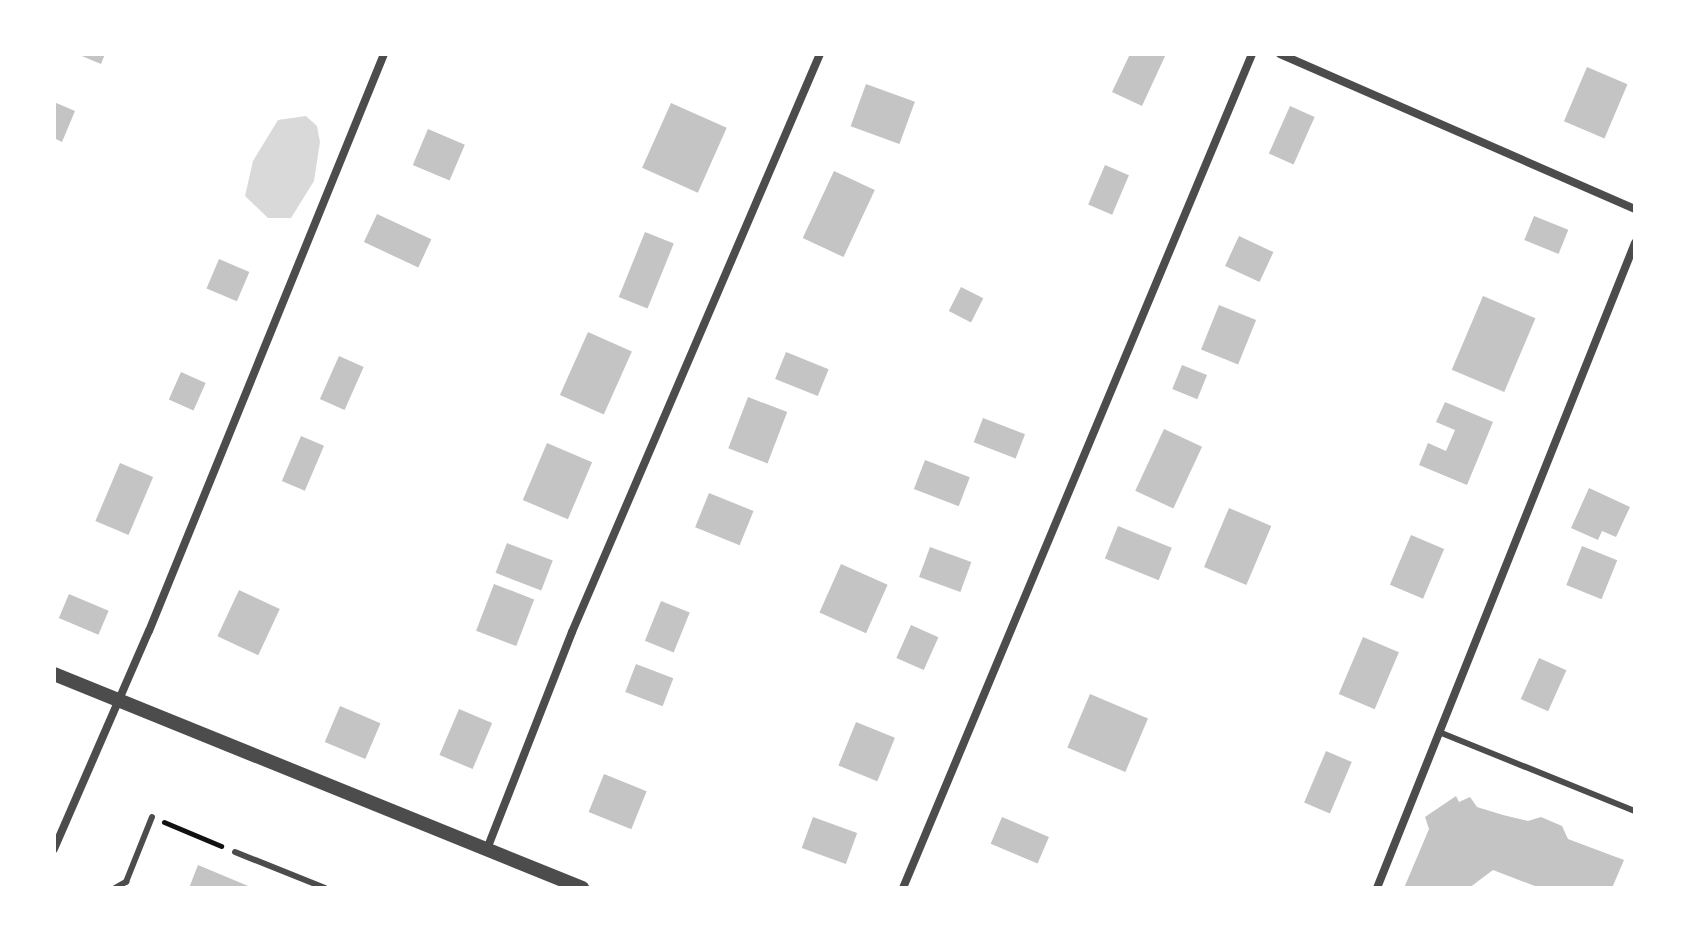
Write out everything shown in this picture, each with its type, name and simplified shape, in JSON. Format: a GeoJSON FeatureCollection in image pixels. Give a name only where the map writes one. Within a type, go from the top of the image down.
{"type":"FeatureCollection","features":[{"type":"Feature","properties":{"kind":"street"},"geometry":{"type":"LineString","coordinates":[[54,849],[384,54]]}},
{"type":"Feature","properties":{"kind":"street"},"geometry":{"type":"LineString","coordinates":[[487,849],[566,645],[820,54]]}},
{"type":"Feature","properties":{"kind":"street"},"geometry":{"type":"LineString","coordinates":[[903,888],[1252,54]]}},
{"type":"Feature","properties":{"kind":"street"},"geometry":{"type":"LineString","coordinates":[[1280,54],[1635,209]]}},
{"type":"Feature","properties":{"kind":"street"},"geometry":{"type":"LineString","coordinates":[[1377,888],[1635,243]]}},
{"type":"Feature","properties":{"kind":"street"},"geometry":{"type":"LineString","coordinates":[[54,674],[582,888]]}},
{"type":"Feature","properties":{"kind":"lane"},"geometry":{"type":"LineString","coordinates":[[1439,732],[1635,811]]}},
{"type":"Feature","properties":{"kind":"lane"},"geometry":{"type":"LineString","coordinates":[[115,888],[126,882],[152,817]]}},
{"type":"Feature","properties":{"kind":"lane"},"geometry":{"type":"LineString","coordinates":[[235,852],[325,888]]}},
{"type":"Feature","properties":{"kind":"path"},"geometry":{"type":"LineString","coordinates":[[152,817],[235,852]]}},
{"type":"Feature","properties":{"kind":"shaded area"},"geometry":{"type":"Polygon","coordinates":[[[306,116],[317,126],[320,142],[314,181],[291,218],[268,218],[245,196],[253,161],[278,120],[306,116]]]}},
{"type":"Feature","properties":{"kind":"building"},"geometry":{"type":"Polygon","coordinates":[[[77,54],[105,54],[101,64],[77,54]]]}},
{"type":"Feature","properties":{"kind":"building"},"geometry":{"type":"Polygon","coordinates":[[[1130,54],[1166,54],[1142,106],[1112,92],[1130,54]]]}},
{"type":"Feature","properties":{"kind":"building"},"geometry":{"type":"Polygon","coordinates":[[[1587,67],[1628,84],[1604,139],[1564,121],[1587,67]]]}},
{"type":"Feature","properties":{"kind":"building"},"geometry":{"type":"Polygon","coordinates":[[[866,84],[915,102],[899,144],[851,126],[866,84]]]}},
{"type":"Feature","properties":{"kind":"building"},"geometry":{"type":"Polygon","coordinates":[[[54,102],[75,111],[62,142],[54,138],[54,102]]]}},
{"type":"Feature","properties":{"kind":"building"},"geometry":{"type":"Polygon","coordinates":[[[671,103],[727,128],[698,193],[642,168],[671,103]]]}},
{"type":"Feature","properties":{"kind":"building"},"geometry":{"type":"Polygon","coordinates":[[[1290,106],[1315,117],[1294,164],[1269,154],[1290,106]]]}},
{"type":"Feature","properties":{"kind":"building"},"geometry":{"type":"Polygon","coordinates":[[[428,129],[465,145],[450,181],[413,165],[428,129]]]}},
{"type":"Feature","properties":{"kind":"building"},"geometry":{"type":"Polygon","coordinates":[[[1105,165],[1129,175],[1112,215],[1088,205],[1105,165]]]}},
{"type":"Feature","properties":{"kind":"building"},"geometry":{"type":"Polygon","coordinates":[[[834,171],[875,190],[844,257],[803,238],[834,171]]]}},
{"type":"Feature","properties":{"kind":"building"},"geometry":{"type":"Polygon","coordinates":[[[377,214],[431,239],[418,267],[364,242],[377,214]]]}},
{"type":"Feature","properties":{"kind":"building"},"geometry":{"type":"Polygon","coordinates":[[[1534,216],[1568,230],[1559,254],[1524,240],[1534,216]]]}},
{"type":"Feature","properties":{"kind":"building"},"geometry":{"type":"Polygon","coordinates":[[[645,232],[674,244],[648,309],[619,297],[645,232]]]}},
{"type":"Feature","properties":{"kind":"building"},"geometry":{"type":"Polygon","coordinates":[[[1239,236],[1273,252],[1259,282],[1225,266],[1239,236]]]}},
{"type":"Feature","properties":{"kind":"building"},"geometry":{"type":"Polygon","coordinates":[[[219,259],[249,272],[237,301],[206,288],[219,259]]]}},
{"type":"Feature","properties":{"kind":"building"},"geometry":{"type":"Polygon","coordinates":[[[961,287],[983,298],[971,322],[949,311],[961,287]]]}},
{"type":"Feature","properties":{"kind":"building"},"geometry":{"type":"Polygon","coordinates":[[[1483,296],[1535,318],[1504,392],[1452,370],[1483,296]]]}},
{"type":"Feature","properties":{"kind":"building"},"geometry":{"type":"Polygon","coordinates":[[[1219,305],[1256,320],[1238,364],[1201,350],[1219,305]]]}},
{"type":"Feature","properties":{"kind":"building"},"geometry":{"type":"Polygon","coordinates":[[[588,332],[632,352],[604,415],[560,395],[588,332]]]}},
{"type":"Feature","properties":{"kind":"building"},"geometry":{"type":"Polygon","coordinates":[[[786,352],[829,369],[818,396],[775,379],[786,352]]]}},
{"type":"Feature","properties":{"kind":"building"},"geometry":{"type":"Polygon","coordinates":[[[339,356],[364,367],[345,410],[320,399],[339,356]]]}},
{"type":"Feature","properties":{"kind":"building"},"geometry":{"type":"Polygon","coordinates":[[[1182,365],[1207,375],[1197,399],[1172,389],[1182,365]]]}},
{"type":"Feature","properties":{"kind":"building"},"geometry":{"type":"Polygon","coordinates":[[[181,372],[206,383],[193,410],[169,399],[181,372]]]}},
{"type":"Feature","properties":{"kind":"building"},"geometry":{"type":"Polygon","coordinates":[[[748,397],[787,412],[768,463],[728,448],[748,397]]]}},
{"type":"Feature","properties":{"kind":"building"},"geometry":{"type":"Polygon","coordinates":[[[1445,402],[1493,422],[1467,485],[1419,465],[1428,443],[1446,451],[1455,430],[1436,422],[1445,402]]]}},
{"type":"Feature","properties":{"kind":"building"},"geometry":{"type":"Polygon","coordinates":[[[983,418],[1025,434],[1016,458],[974,442],[983,418]]]}},
{"type":"Feature","properties":{"kind":"building"},"geometry":{"type":"Polygon","coordinates":[[[1164,429],[1202,447],[1173,508],[1135,491],[1164,429]]]}},
{"type":"Feature","properties":{"kind":"building"},"geometry":{"type":"Polygon","coordinates":[[[301,436],[324,446],[305,491],[282,481],[301,436]]]}},
{"type":"Feature","properties":{"kind":"building"},"geometry":{"type":"Polygon","coordinates":[[[547,443],[592,462],[568,519],[523,500],[547,443]]]}},
{"type":"Feature","properties":{"kind":"building"},"geometry":{"type":"Polygon","coordinates":[[[925,460],[970,477],[959,506],[914,489],[925,460]]]}},
{"type":"Feature","properties":{"kind":"building"},"geometry":{"type":"Polygon","coordinates":[[[120,463],[153,477],[129,535],[95,521],[120,463]]]}},
{"type":"Feature","properties":{"kind":"building"},"geometry":{"type":"Polygon","coordinates":[[[1589,488],[1630,507],[1616,537],[1602,531],[1598,540],[1571,528],[1589,488]]]}},
{"type":"Feature","properties":{"kind":"building"},"geometry":{"type":"Polygon","coordinates":[[[709,493],[754,511],[740,545],[695,527],[709,493]]]}},
{"type":"Feature","properties":{"kind":"building"},"geometry":{"type":"Polygon","coordinates":[[[1229,508],[1271,526],[1246,585],[1204,567],[1229,508]]]}},
{"type":"Feature","properties":{"kind":"building"},"geometry":{"type":"Polygon","coordinates":[[[1118,526],[1172,548],[1159,580],[1105,558],[1118,526]]]}},
{"type":"Feature","properties":{"kind":"building"},"geometry":{"type":"Polygon","coordinates":[[[1411,535],[1444,549],[1423,599],[1390,585],[1411,535]]]}},
{"type":"Feature","properties":{"kind":"building"},"geometry":{"type":"Polygon","coordinates":[[[507,543],[553,561],[541,590],[496,573],[507,543]]]}},
{"type":"Feature","properties":{"kind":"building"},"geometry":{"type":"Polygon","coordinates":[[[1582,546],[1617,560],[1601,599],[1566,585],[1582,546]]]}},
{"type":"Feature","properties":{"kind":"building"},"geometry":{"type":"Polygon","coordinates":[[[930,547],[971,562],[960,592],[919,577],[930,547]]]}},
{"type":"Feature","properties":{"kind":"building"},"geometry":{"type":"Polygon","coordinates":[[[841,564],[888,585],[866,633],[819,612],[841,564]]]}},
{"type":"Feature","properties":{"kind":"building"},"geometry":{"type":"Polygon","coordinates":[[[494,584],[534,599],[516,646],[476,631],[494,584]]]}},
{"type":"Feature","properties":{"kind":"building"},"geometry":{"type":"Polygon","coordinates":[[[239,590],[280,609],[258,655],[217,636],[239,590]]]}},
{"type":"Feature","properties":{"kind":"building"},"geometry":{"type":"Polygon","coordinates":[[[69,594],[109,611],[98,635],[59,618],[69,594]]]}},
{"type":"Feature","properties":{"kind":"building"},"geometry":{"type":"Polygon","coordinates":[[[661,601],[690,613],[674,652],[645,641],[661,601]]]}},
{"type":"Feature","properties":{"kind":"building"},"geometry":{"type":"Polygon","coordinates":[[[911,625],[938,637],[924,670],[896,658],[911,625]]]}},
{"type":"Feature","properties":{"kind":"building"},"geometry":{"type":"Polygon","coordinates":[[[1363,637],[1399,652],[1375,709],[1339,694],[1363,637]]]}},
{"type":"Feature","properties":{"kind":"building"},"geometry":{"type":"Polygon","coordinates":[[[1539,658],[1566,670],[1548,711],[1521,699],[1539,658]]]}},
{"type":"Feature","properties":{"kind":"building"},"geometry":{"type":"Polygon","coordinates":[[[636,664],[673,678],[663,706],[625,692],[636,664]]]}},
{"type":"Feature","properties":{"kind":"building"},"geometry":{"type":"Polygon","coordinates":[[[1090,694],[1148,719],[1125,772],[1067,747],[1090,694]]]}},
{"type":"Feature","properties":{"kind":"building"},"geometry":{"type":"Polygon","coordinates":[[[340,706],[381,723],[365,759],[325,742],[340,706]]]}},
{"type":"Feature","properties":{"kind":"building"},"geometry":{"type":"Polygon","coordinates":[[[459,709],[492,723],[473,769],[439,755],[459,709]]]}},
{"type":"Feature","properties":{"kind":"building"},"geometry":{"type":"Polygon","coordinates":[[[856,722],[895,738],[877,781],[838,766],[856,722]]]}},
{"type":"Feature","properties":{"kind":"building"},"geometry":{"type":"Polygon","coordinates":[[[1326,751],[1352,762],[1330,813],[1304,803],[1326,751]]]}},
{"type":"Feature","properties":{"kind":"building"},"geometry":{"type":"Polygon","coordinates":[[[604,774],[647,791],[631,829],[589,812],[604,774]]]}},
{"type":"Feature","properties":{"kind":"building"},"geometry":{"type":"Polygon","coordinates":[[[1456,796],[1459,802],[1470,797],[1477,807],[1503,815],[1528,821],[1541,817],[1562,826],[1568,839],[1624,860],[1612,888],[1540,888],[1493,870],[1469,888],[1404,888],[1429,829],[1425,817],[1456,796]]]}},
{"type":"Feature","properties":{"kind":"building"},"geometry":{"type":"Polygon","coordinates":[[[813,817],[857,833],[846,864],[802,848],[813,817]]]}},
{"type":"Feature","properties":{"kind":"building"},"geometry":{"type":"Polygon","coordinates":[[[1002,817],[1049,837],[1038,864],[991,844],[1002,817]]]}},
{"type":"Feature","properties":{"kind":"building"},"geometry":{"type":"Polygon","coordinates":[[[198,865],[253,888],[189,888],[198,865]]]}}]}
